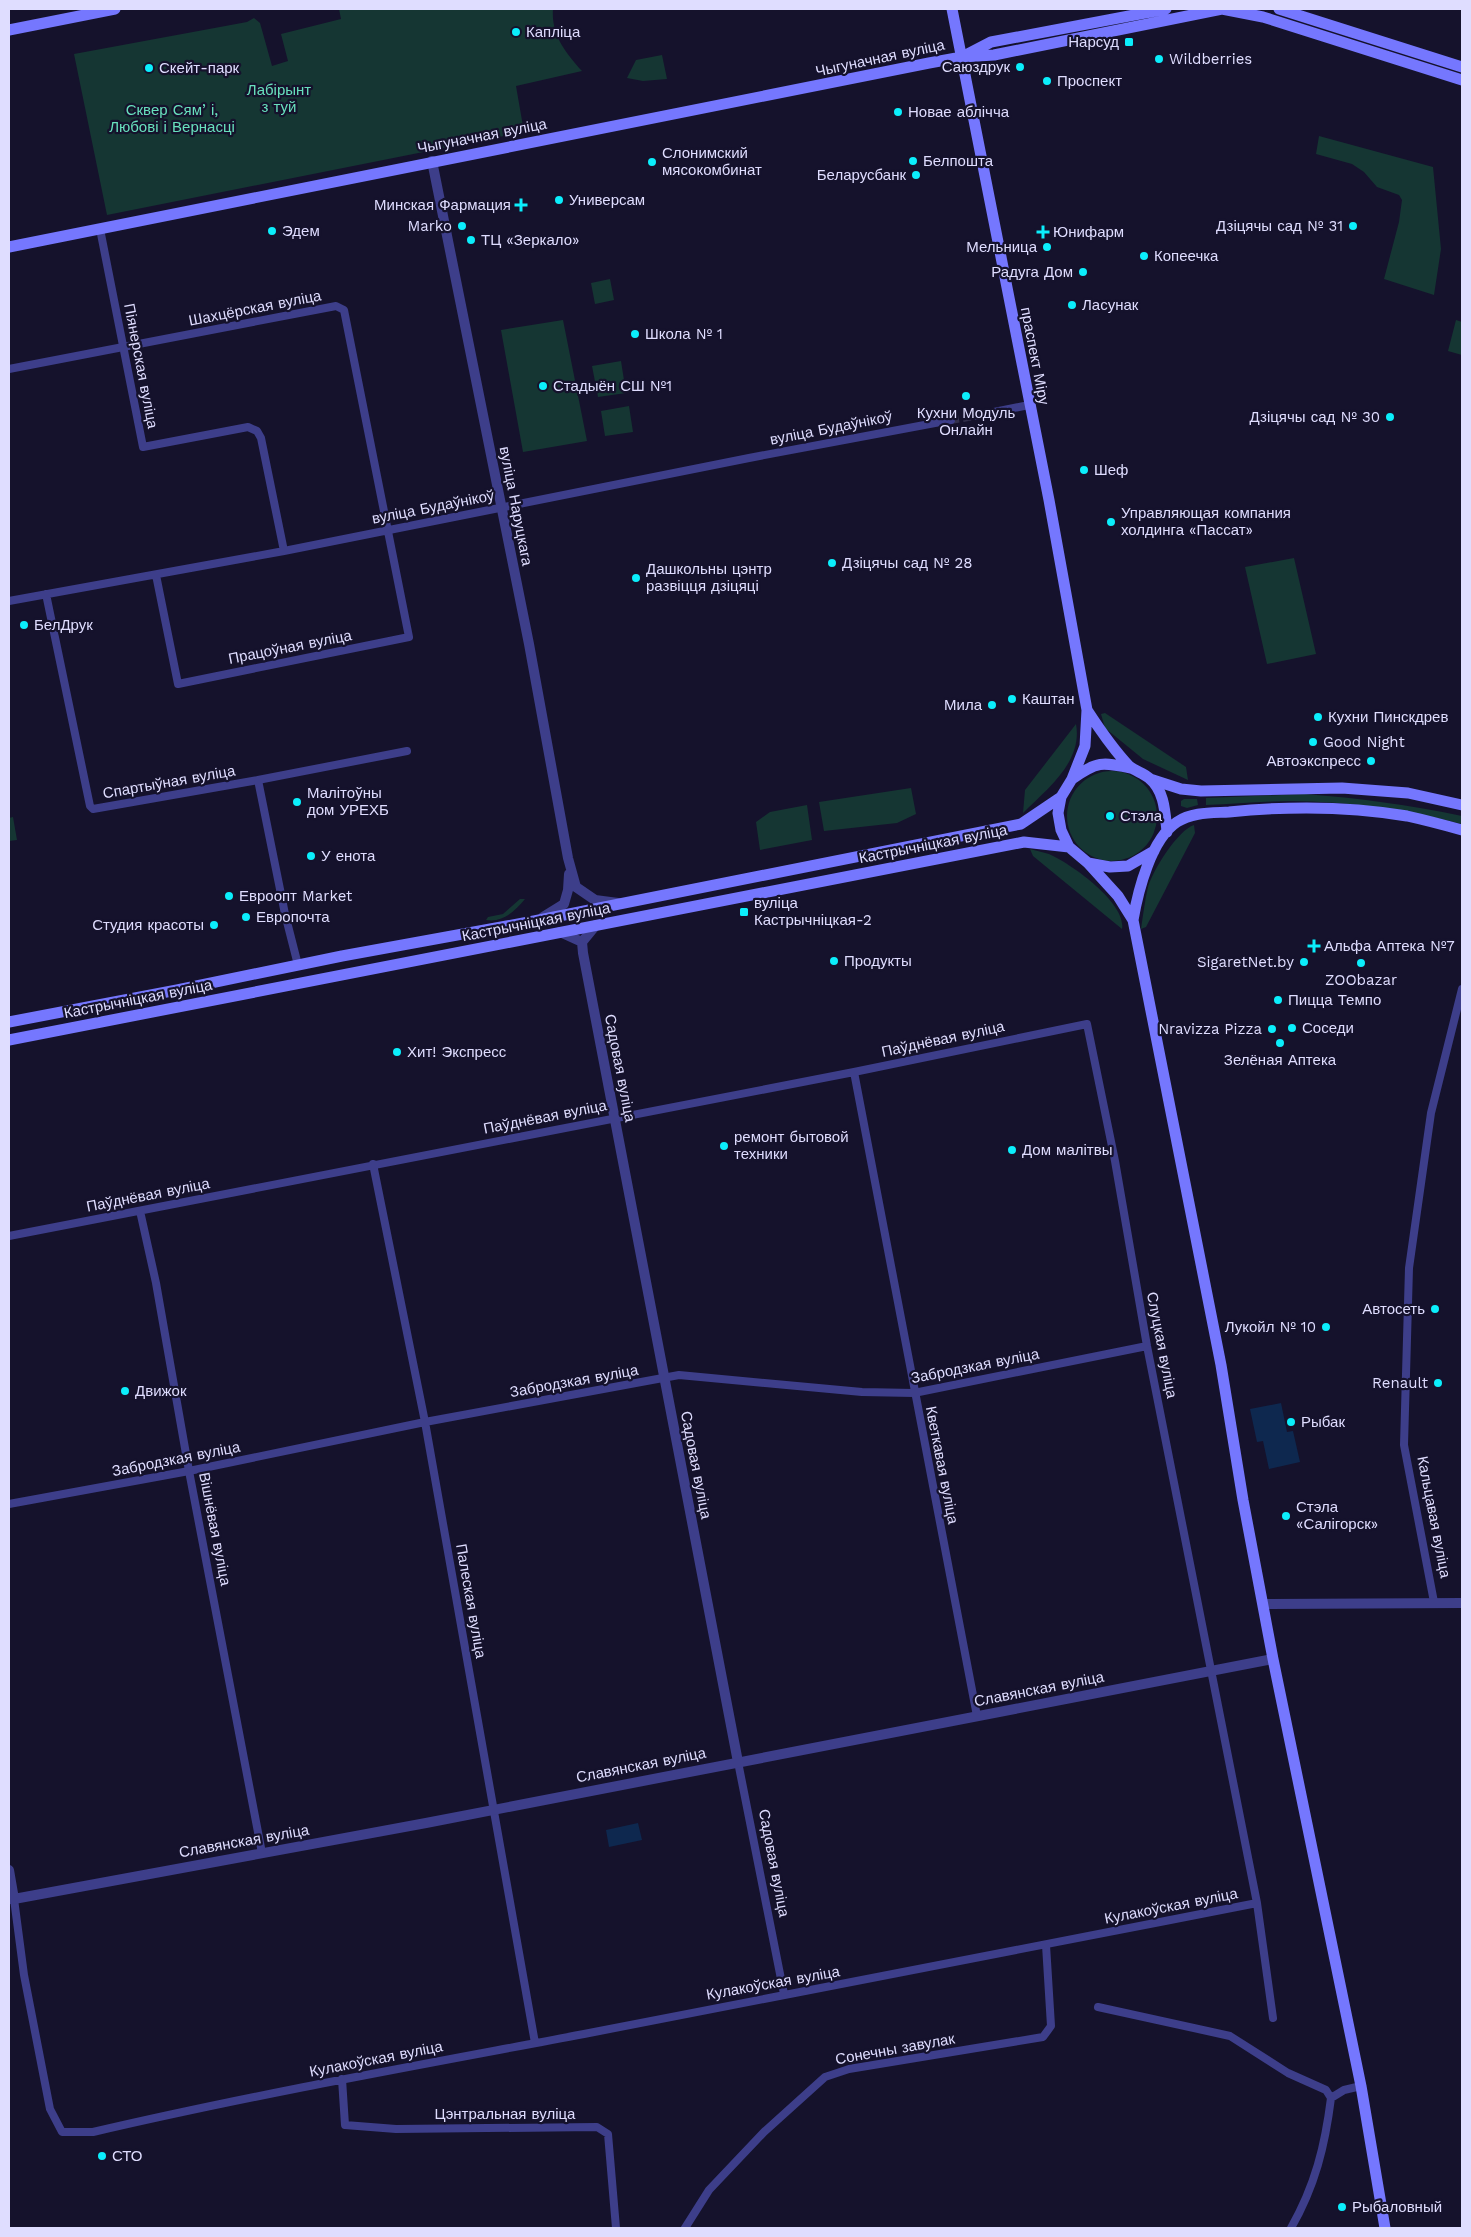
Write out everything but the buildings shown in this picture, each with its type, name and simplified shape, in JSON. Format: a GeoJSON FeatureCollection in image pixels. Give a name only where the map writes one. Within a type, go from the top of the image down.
{"type":"FeatureCollection","features":[{"type":"Feature","properties":{"kind":"main road"},"geometry":{"type":"LineString","coordinates":[[9,30],[115,9]]}},
{"type":"Feature","properties":{"kind":"main road","name":"праспект Міру"},"geometry":{"type":"LineString","coordinates":[[952,9],[1049,500],[1087,710]]}},
{"type":"Feature","properties":{"kind":"main road"},"geometry":{"type":"LineString","coordinates":[[962,57],[991,42],[1166,9]]}},
{"type":"Feature","properties":{"kind":"main road"},"geometry":{"type":"LineString","coordinates":[[962,57],[994,55],[1176,14],[1222,9],[1242,12],[1462,80]]}},
{"type":"Feature","properties":{"kind":"main road"},"geometry":{"type":"LineString","coordinates":[[1279,9],[1462,67]]}},
{"type":"Feature","properties":{"kind":"main road","name":"Чыгуначная вуліца"},"geometry":{"type":"LineString","coordinates":[[9,247],[432,161],[962,57]]}},
{"type":"Feature","properties":{"kind":"main road"},"geometry":{"type":"LineString","coordinates":[[1087,710],[1106,740],[1131,768],[1150,779],[1181,789],[1201,791],[1342,788],[1408,793],[1462,805]]}},
{"type":"Feature","properties":{"kind":"main road"},"geometry":{"type":"LineString","coordinates":[[1087,710],[1085,746],[1072,779],[1061,797],[1058,813],[1061,830],[1069,847],[1088,863],[1118,896],[1133,920],[1221,1365],[1243,1500],[1265,1604],[1274,1659],[1361,2086],[1385,2228]]}},
{"type":"Feature","properties":{"kind":"main road"},"geometry":{"type":"LineString","coordinates":[[1072,779],[1089,767],[1106,763],[1131,768]]}},
{"type":"Feature","properties":{"kind":"main road"},"geometry":{"type":"LineString","coordinates":[[1150,779],[1160,794],[1165,807],[1167,832]]}},
{"type":"Feature","properties":{"kind":"main road","name":"Кастрычніцкая вуліца"},"geometry":{"type":"LineString","coordinates":[[9,1022],[534,921],[1021,824],[1061,797]]}},
{"type":"Feature","properties":{"kind":"main road"},"geometry":{"type":"LineString","coordinates":[[1133,920],[1138,895],[1154,851],[1176,822],[1189,816],[1269,808],[1334,808],[1406,816],[1462,830]]}},
{"type":"Feature","properties":{"kind":"main road","name":"Кастрычніцкая вуліца"},"geometry":{"type":"LineString","coordinates":[[9,1040],[1024,842],[1069,847]]}},
{"type":"Feature","properties":{"kind":"main road"},"geometry":{"type":"LineString","coordinates":[[1088,863],[1110,867],[1128,866],[1154,851]]}},
{"type":"Feature","properties":{"kind":"street","name":"вуліца Наруцкага"},"geometry":{"type":"LineString","coordinates":[[432,161],[529,644],[568,858]]}},
{"type":"Feature","properties":{"kind":"street","name":"Піянерская вуліца"},"geometry":{"type":"LineString","coordinates":[[100,229],[142,447],[248,427],[260,434],[284,551]]}},
{"type":"Feature","properties":{"kind":"street","name":"Шахцёрская вуліца"},"geometry":{"type":"LineString","coordinates":[[9,369],[336,306],[342,307],[345,312],[388,530]]}},
{"type":"Feature","properties":{"kind":"street"},"geometry":{"type":"LineString","coordinates":[[974,416],[1029,405]]}},
{"type":"Feature","properties":{"kind":"street","name":"вуліца Будаўнікоў"},"geometry":{"type":"LineString","coordinates":[[9,602],[284,551],[951,420]]}},
{"type":"Feature","properties":{"kind":"street","name":"Працоўная вуліца"},"geometry":{"type":"LineString","coordinates":[[156,575],[178,684],[408,637],[388,530]]}},
{"type":"Feature","properties":{"kind":"street","name":"Спартыўная вуліца"},"geometry":{"type":"LineString","coordinates":[[46,594],[90,806],[94,809],[407,751]]}},
{"type":"Feature","properties":{"kind":"street"},"geometry":{"type":"LineString","coordinates":[[258,780],[285,914],[298,965]]}},
{"type":"Feature","properties":{"kind":"street"},"geometry":{"type":"LineString","coordinates":[[568,858],[576,888],[594,900],[620,903]]}},
{"type":"Feature","properties":{"kind":"street"},"geometry":{"type":"LineString","coordinates":[[534,921],[554,912],[564,904],[568,890],[568,858]]}},
{"type":"Feature","properties":{"kind":"street"},"geometry":{"type":"LineString","coordinates":[[560,932],[582,942],[596,925]]}},
{"type":"Feature","properties":{"kind":"street","name":"Садовая вуліца"},"geometry":{"type":"LineString","coordinates":[[582,942],[664,1379],[784,1994]]}},
{"type":"Feature","properties":{"kind":"street","name":"Кальцавая вуліца"},"geometry":{"type":"LineString","coordinates":[[1434,1602],[1404,1445],[1409,1268],[1431,1113],[1462,989]]}},
{"type":"Feature","properties":{"kind":"street","name":"Паўднёвая вуліца"},"geometry":{"type":"LineString","coordinates":[[9,1236],[614,1117],[854,1072],[1087,1024]]}},
{"type":"Feature","properties":{"kind":"street","name":"Слуцкая вуліца"},"geometry":{"type":"LineString","coordinates":[[1087,1024],[1115,1161],[1147,1346],[1212,1670]]}},
{"type":"Feature","properties":{"kind":"street","name":"Кветкавая вуліца"},"geometry":{"type":"LineString","coordinates":[[854,1072],[977,1716]]}},
{"type":"Feature","properties":{"kind":"street","name":"Палеская вуліца"},"geometry":{"type":"LineString","coordinates":[[373,1164],[425,1422],[535,2043]]}},
{"type":"Feature","properties":{"kind":"street","name":"Вішнёвая вуліца"},"geometry":{"type":"LineString","coordinates":[[140,1211],[156,1283],[189,1471],[262,1852]]}},
{"type":"Feature","properties":{"kind":"street","name":"Забродзкая вуліца"},"geometry":{"type":"LineString","coordinates":[[9,1504],[189,1471],[425,1422],[679,1375],[862,1392],[914,1393],[1147,1346]]}},
{"type":"Feature","properties":{"kind":"street"},"geometry":{"type":"LineString","coordinates":[[1265,1604],[1462,1603]]}},
{"type":"Feature","properties":{"kind":"street","name":"Славянская вуліца"},"geometry":{"type":"LineString","coordinates":[[12,1899],[495,1809],[1274,1659]]}},
{"type":"Feature","properties":{"kind":"street","name":"Кулакоўская вуліца"},"geometry":{"type":"LineString","coordinates":[[12,1899],[24,1976],[50,2109],[62,2132],[93,2132],[784,1994],[1046,1949],[1257,1903],[1212,1670]]}},
{"type":"Feature","properties":{"kind":"street"},"geometry":{"type":"LineString","coordinates":[[9,1870],[12,1899]]}},
{"type":"Feature","properties":{"kind":"street"},"geometry":{"type":"LineString","coordinates":[[1257,1903],[1273,2018]]}},
{"type":"Feature","properties":{"kind":"street","name":"Сонечны завулак"},"geometry":{"type":"LineString","coordinates":[[685,2228],[709,2190],[735,2162],[825,2077],[850,2069],[1043,2037],[1051,2026],[1046,1949]]}},
{"type":"Feature","properties":{"kind":"street"},"geometry":{"type":"LineString","coordinates":[[1098,2008],[1230,2036],[1288,2073],[1326,2090],[1331,2098],[1326,2136],[1316,2178],[1291,2228]]}},
{"type":"Feature","properties":{"kind":"street","name":"Цэнтральная вуліца"},"geometry":{"type":"LineString","coordinates":[[342,2083],[345,2125],[396,2129],[597,2128],[608,2134],[616,2228]]}},
{"type":"Feature","properties":{"kind":"street"},"geometry":{"type":"LineString","coordinates":[[1331,2098],[1344,2090],[1361,2086]]}},
{"type":"Feature","properties":{"kind":"green space","name":"Сквер Сямʼі, Любові і Вернасці"},"geometry":{"type":"Polygon","coordinates":[[[339,9],[553,9],[554,27],[557,35],[565,50],[582,71],[516,86],[524,132],[107,215],[74,54],[247,22],[254,18],[260,23],[272,66],[288,61],[281,34],[341,19],[339,9]]]}},
{"type":"Feature","properties":{"kind":"green space"},"geometry":{"type":"Polygon","coordinates":[[[662,55],[667,79],[643,81],[627,78],[636,60],[662,55]]]}},
{"type":"Feature","properties":{"kind":"green space"},"geometry":{"type":"Polygon","coordinates":[[[1319,136],[1433,167],[1441,249],[1434,295],[1384,279],[1399,222],[1402,200],[1399,195],[1377,187],[1364,172],[1352,164],[1316,154],[1319,136]]]}},
{"type":"Feature","properties":{"kind":"green space"},"geometry":{"type":"Polygon","coordinates":[[[610,279],[614,300],[595,304],[591,283],[610,279]]]}},
{"type":"Feature","properties":{"kind":"green space","name":"Стадыён СШ №1"},"geometry":{"type":"Polygon","coordinates":[[[563,320],[587,441],[523,452],[501,330],[563,320]]]}},
{"type":"Feature","properties":{"kind":"green space"},"geometry":{"type":"Polygon","coordinates":[[[1456,320],[1462,322],[1462,355],[1448,351],[1456,320]]]}},
{"type":"Feature","properties":{"kind":"green space"},"geometry":{"type":"Polygon","coordinates":[[[621,361],[626,393],[598,397],[592,366],[621,361]]]}},
{"type":"Feature","properties":{"kind":"green space"},"geometry":{"type":"Polygon","coordinates":[[[629,406],[633,432],[605,436],[601,411],[629,406]]]}},
{"type":"Feature","properties":{"kind":"green space"},"geometry":{"type":"Polygon","coordinates":[[[1294,558],[1316,654],[1267,664],[1245,567],[1294,558]]]}},
{"type":"Feature","properties":{"kind":"green space"},"geometry":{"type":"Polygon","coordinates":[[[1105,713],[1186,767],[1188,780],[1143,759],[1105,728],[1101,714],[1105,713]]]}},
{"type":"Feature","properties":{"kind":"green space"},"geometry":{"type":"Polygon","coordinates":[[[1076,724],[1077,738],[1069,763],[1052,784],[1023,813],[1025,790],[1076,724]]]}},
{"type":"Feature","properties":{"kind":"green space"},"geometry":{"type":"Polygon","coordinates":[[[1112,771],[1121,772],[1137,779],[1149,791],[1156,807],[1156,825],[1149,841],[1137,853],[1121,860],[1112,861],[1103,860],[1087,853],[1075,841],[1068,825],[1067,816],[1068,807],[1075,791],[1087,779],[1103,772],[1112,771]]]}},
{"type":"Feature","properties":{"kind":"green space"},"geometry":{"type":"Polygon","coordinates":[[[911,788],[916,814],[897,823],[824,831],[819,802],[911,788]]]}},
{"type":"Feature","properties":{"kind":"green space"},"geometry":{"type":"Polygon","coordinates":[[[1305,794],[1384,802],[1442,812],[1462,816],[1462,824],[1420,814],[1312,801],[1206,805],[1206,798],[1305,794]]]}},
{"type":"Feature","properties":{"kind":"green space"},"geometry":{"type":"Polygon","coordinates":[[[1184,799],[1197,799],[1198,805],[1187,808],[1181,806],[1181,801],[1184,799]]]}},
{"type":"Feature","properties":{"kind":"green space"},"geometry":{"type":"Polygon","coordinates":[[[807,805],[812,840],[760,850],[756,822],[770,812],[807,805]]]}},
{"type":"Feature","properties":{"kind":"green space"},"geometry":{"type":"Polygon","coordinates":[[[13,817],[17,840],[9,841],[9,818],[13,817]]]}},
{"type":"Feature","properties":{"kind":"green space"},"geometry":{"type":"Polygon","coordinates":[[[1194,825],[1195,833],[1146,927],[1141,929],[1148,887],[1155,871],[1174,842],[1188,828],[1194,825]]]}},
{"type":"Feature","properties":{"kind":"green space"},"geometry":{"type":"Polygon","coordinates":[[[1030,849],[1049,854],[1070,866],[1095,885],[1116,908],[1121,919],[1122,929],[1033,856],[1030,849]]]}},
{"type":"Feature","properties":{"kind":"green space"},"geometry":{"type":"Polygon","coordinates":[[[520,899],[525,899],[508,915],[498,920],[486,920],[488,917],[503,914],[520,899]]]}},
{"type":"Feature","properties":{"kind":"water"},"geometry":{"type":"Polygon","coordinates":[[[1281,1403],[1287,1432],[1293,1431],[1300,1462],[1269,1469],[1263,1441],[1257,1442],[1250,1409],[1281,1403]]]}},
{"type":"Feature","properties":{"kind":"water"},"geometry":{"type":"Polygon","coordinates":[[[638,1823],[642,1840],[609,1847],[606,1830],[638,1823]]]}},
{"type":"Feature","properties":{"kind":"tunnel"},"geometry":{"type":"LineString","coordinates":[[951,420],[974,416]]}},
{"type":"Feature","properties":{"kind":"place","name":"Капліца"},"geometry":{"type":"Point","coordinates":[516,32]}},
{"type":"Feature","properties":{"kind":"place","name":"Нарсуд"},"geometry":{"type":"Point","coordinates":[1129,42]}},
{"type":"Feature","properties":{"kind":"place","name":"Wildberries"},"geometry":{"type":"Point","coordinates":[1159,59]}},
{"type":"Feature","properties":{"kind":"place","name":"Саюздрук"},"geometry":{"type":"Point","coordinates":[1020,67]}},
{"type":"Feature","properties":{"kind":"place","name":"Скейт-парк"},"geometry":{"type":"Point","coordinates":[149,68]}},
{"type":"Feature","properties":{"kind":"place","name":"Проспект"},"geometry":{"type":"Point","coordinates":[1047,81]}},
{"type":"Feature","properties":{"kind":"place","name":"Новае аблічча"},"geometry":{"type":"Point","coordinates":[898,112]}},
{"type":"Feature","properties":{"kind":"place","name":"Белпошта"},"geometry":{"type":"Point","coordinates":[913,161]}},
{"type":"Feature","properties":{"kind":"place","name":"Слонимский мясокомбинат"},"geometry":{"type":"Point","coordinates":[652,162]}},
{"type":"Feature","properties":{"kind":"place","name":"Беларусбанк"},"geometry":{"type":"Point","coordinates":[916,175]}},
{"type":"Feature","properties":{"kind":"place","name":"Универсам"},"geometry":{"type":"Point","coordinates":[559,200]}},
{"type":"Feature","properties":{"kind":"place","name":"Минская Фармация"},"geometry":{"type":"Point","coordinates":[521,205]}},
{"type":"Feature","properties":{"kind":"place","name":"Marko"},"geometry":{"type":"Point","coordinates":[462,226]}},
{"type":"Feature","properties":{"kind":"place","name":"Дзіцячы сад № 31"},"geometry":{"type":"Point","coordinates":[1353,226]}},
{"type":"Feature","properties":{"kind":"place","name":"Эдем"},"geometry":{"type":"Point","coordinates":[272,231]}},
{"type":"Feature","properties":{"kind":"place","name":"Юнифарм"},"geometry":{"type":"Point","coordinates":[1043,232]}},
{"type":"Feature","properties":{"kind":"place","name":"ТЦ «Зеркало»"},"geometry":{"type":"Point","coordinates":[471,240]}},
{"type":"Feature","properties":{"kind":"place","name":"Мельница"},"geometry":{"type":"Point","coordinates":[1047,247]}},
{"type":"Feature","properties":{"kind":"place","name":"Копеечка"},"geometry":{"type":"Point","coordinates":[1144,256]}},
{"type":"Feature","properties":{"kind":"place","name":"Радуга Дом"},"geometry":{"type":"Point","coordinates":[1083,272]}},
{"type":"Feature","properties":{"kind":"place","name":"Ласунак"},"geometry":{"type":"Point","coordinates":[1072,305]}},
{"type":"Feature","properties":{"kind":"place","name":"Школа № 1"},"geometry":{"type":"Point","coordinates":[635,334]}},
{"type":"Feature","properties":{"kind":"place","name":"Стадыён СШ №1"},"geometry":{"type":"Point","coordinates":[543,386]}},
{"type":"Feature","properties":{"kind":"place","name":"Кухни Модуль Онлайн"},"geometry":{"type":"Point","coordinates":[966,396]}},
{"type":"Feature","properties":{"kind":"place","name":"Дзіцячы сад № 30"},"geometry":{"type":"Point","coordinates":[1390,417]}},
{"type":"Feature","properties":{"kind":"place","name":"Шеф"},"geometry":{"type":"Point","coordinates":[1084,470]}},
{"type":"Feature","properties":{"kind":"place","name":"Управляющая компания холдинга «Пассат»"},"geometry":{"type":"Point","coordinates":[1111,522]}},
{"type":"Feature","properties":{"kind":"place","name":"Дзіцячы сад № 28"},"geometry":{"type":"Point","coordinates":[832,563]}},
{"type":"Feature","properties":{"kind":"place","name":"Дашкольны цэнтр развіцця дзіцяці"},"geometry":{"type":"Point","coordinates":[636,578]}},
{"type":"Feature","properties":{"kind":"place","name":"БелДрук"},"geometry":{"type":"Point","coordinates":[24,625]}},
{"type":"Feature","properties":{"kind":"place","name":"Каштан"},"geometry":{"type":"Point","coordinates":[1012,699]}},
{"type":"Feature","properties":{"kind":"place","name":"Мила"},"geometry":{"type":"Point","coordinates":[992,705]}},
{"type":"Feature","properties":{"kind":"place","name":"Кухни Пинскдрев"},"geometry":{"type":"Point","coordinates":[1318,717]}},
{"type":"Feature","properties":{"kind":"place","name":"Good Night"},"geometry":{"type":"Point","coordinates":[1313,742]}},
{"type":"Feature","properties":{"kind":"place","name":"Автоэкспресс"},"geometry":{"type":"Point","coordinates":[1371,761]}},
{"type":"Feature","properties":{"kind":"place","name":"Малітоўны дом УРЕХБ"},"geometry":{"type":"Point","coordinates":[297,802]}},
{"type":"Feature","properties":{"kind":"place","name":"Стэла"},"geometry":{"type":"Point","coordinates":[1110,816]}},
{"type":"Feature","properties":{"kind":"place","name":"У енота"},"geometry":{"type":"Point","coordinates":[311,856]}},
{"type":"Feature","properties":{"kind":"place","name":"Евроопт Market"},"geometry":{"type":"Point","coordinates":[229,896]}},
{"type":"Feature","properties":{"kind":"place","name":"вуліца Кастрычніцкая-2"},"geometry":{"type":"Point","coordinates":[744,912]}},
{"type":"Feature","properties":{"kind":"place","name":"Европочта"},"geometry":{"type":"Point","coordinates":[246,917]}},
{"type":"Feature","properties":{"kind":"place","name":"Студия красоты"},"geometry":{"type":"Point","coordinates":[214,925]}},
{"type":"Feature","properties":{"kind":"place","name":"Альфа Аптека №7"},"geometry":{"type":"Point","coordinates":[1314,946]}},
{"type":"Feature","properties":{"kind":"place","name":"Продукты"},"geometry":{"type":"Point","coordinates":[834,961]}},
{"type":"Feature","properties":{"kind":"place","name":"SigaretNet.by"},"geometry":{"type":"Point","coordinates":[1304,962]}},
{"type":"Feature","properties":{"kind":"place","name":"ZOObazar"},"geometry":{"type":"Point","coordinates":[1361,963]}},
{"type":"Feature","properties":{"kind":"place","name":"Пицца Темпо"},"geometry":{"type":"Point","coordinates":[1278,1000]}},
{"type":"Feature","properties":{"kind":"place","name":"Соседи"},"geometry":{"type":"Point","coordinates":[1292,1028]}},
{"type":"Feature","properties":{"kind":"place","name":"Nravizza Pizza"},"geometry":{"type":"Point","coordinates":[1272,1029]}},
{"type":"Feature","properties":{"kind":"place","name":"Зелёная Аптека"},"geometry":{"type":"Point","coordinates":[1280,1043]}},
{"type":"Feature","properties":{"kind":"place","name":"Хит! Экспресс"},"geometry":{"type":"Point","coordinates":[397,1052]}},
{"type":"Feature","properties":{"kind":"place","name":"ремонт бытовой техники"},"geometry":{"type":"Point","coordinates":[724,1146]}},
{"type":"Feature","properties":{"kind":"place","name":"Дом малітвы"},"geometry":{"type":"Point","coordinates":[1012,1150]}},
{"type":"Feature","properties":{"kind":"place","name":"Автосеть"},"geometry":{"type":"Point","coordinates":[1435,1309]}},
{"type":"Feature","properties":{"kind":"place","name":"Лукойл № 10"},"geometry":{"type":"Point","coordinates":[1326,1327]}},
{"type":"Feature","properties":{"kind":"place","name":"Renault"},"geometry":{"type":"Point","coordinates":[1438,1383]}},
{"type":"Feature","properties":{"kind":"place","name":"Движок"},"geometry":{"type":"Point","coordinates":[125,1391]}},
{"type":"Feature","properties":{"kind":"place","name":"Рыбак"},"geometry":{"type":"Point","coordinates":[1291,1422]}},
{"type":"Feature","properties":{"kind":"place","name":"Стэла «Салігорск»"},"geometry":{"type":"Point","coordinates":[1286,1516]}},
{"type":"Feature","properties":{"kind":"place","name":"СТО"},"geometry":{"type":"Point","coordinates":[102,2156]}},
{"type":"Feature","properties":{"kind":"place","name":"Рыбаловный"},"geometry":{"type":"Point","coordinates":[1342,2207]}},
{"type":"Feature","properties":{"kind":"park label","name":"Лабірынт з туй"},"geometry":{"type":"Point","coordinates":[279,98]}}]}
